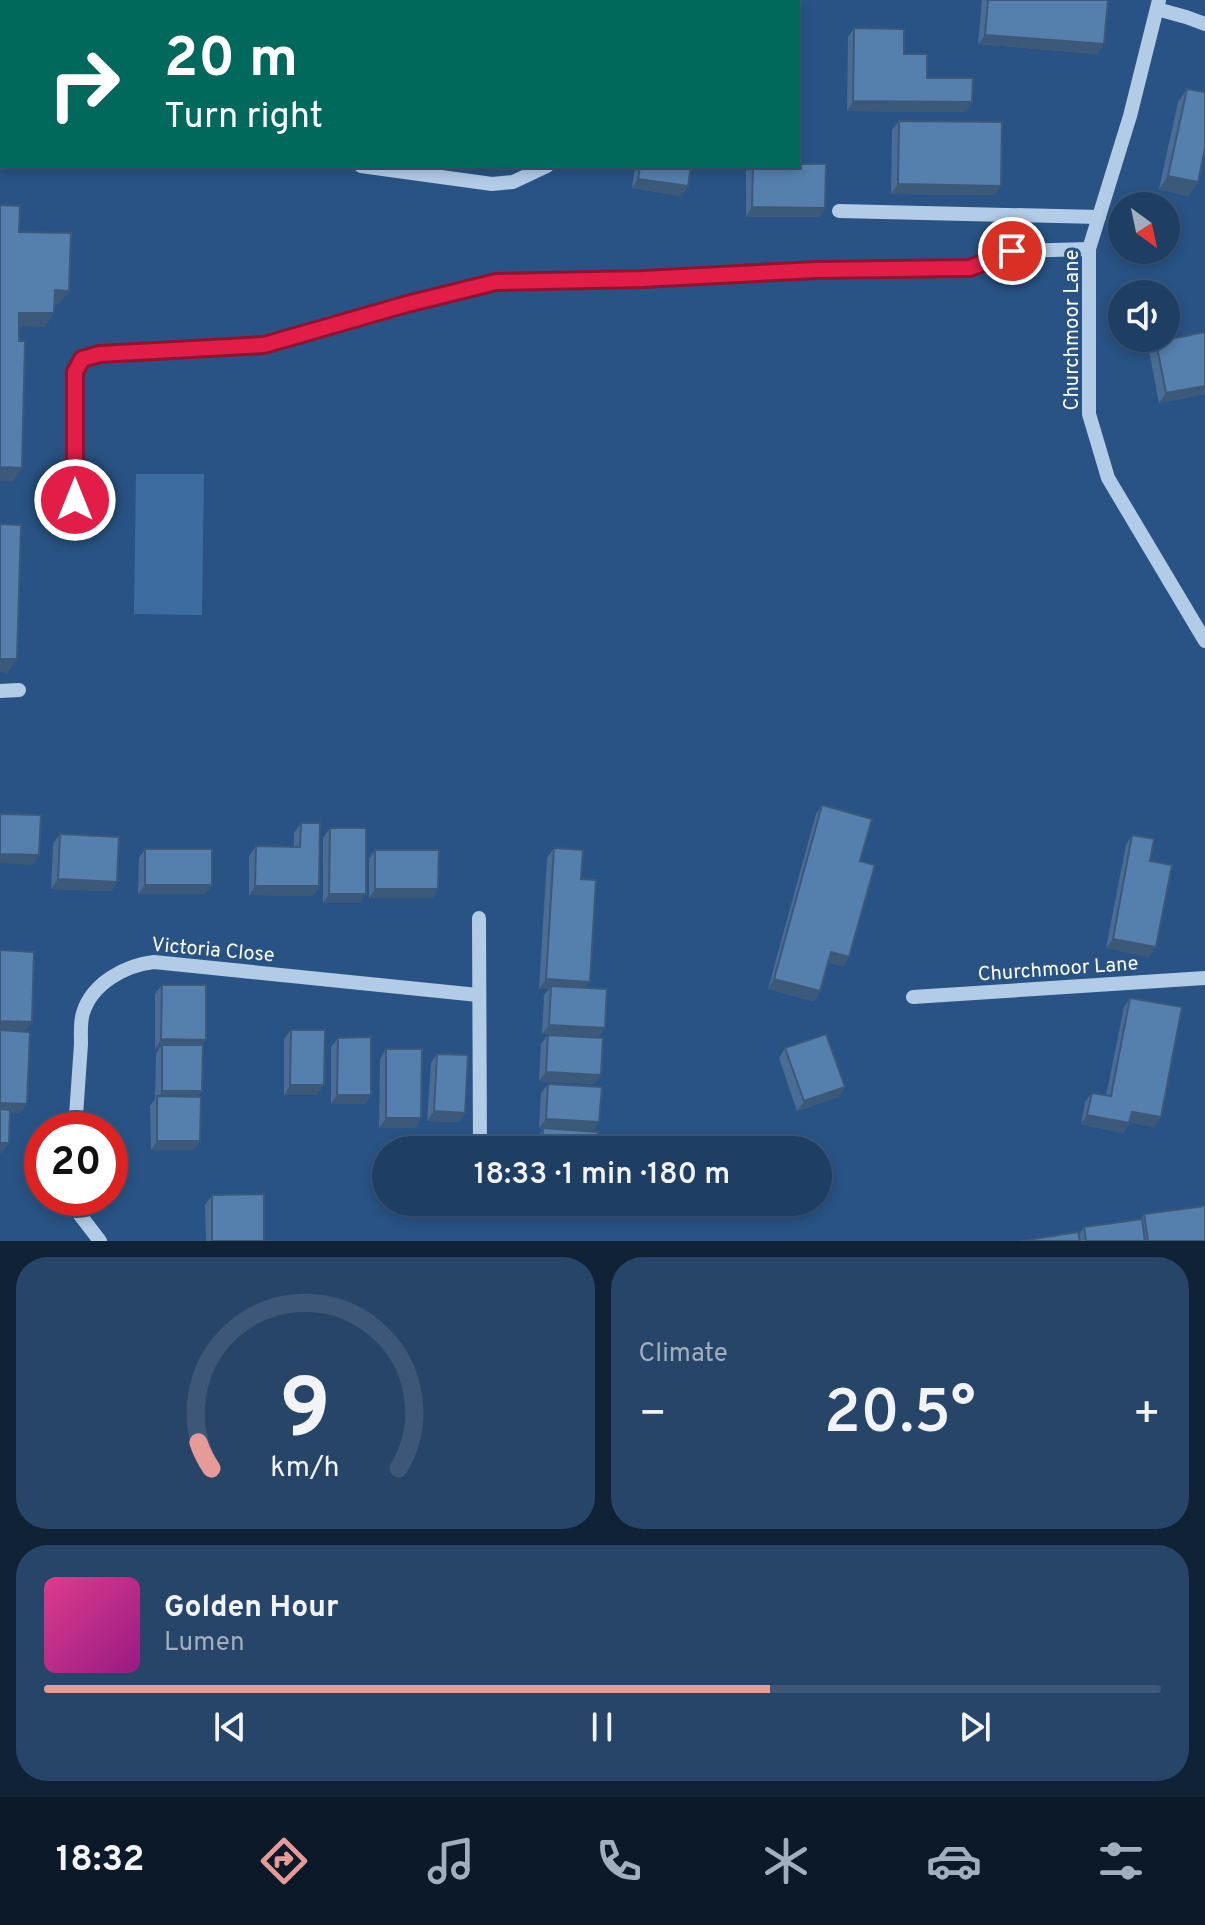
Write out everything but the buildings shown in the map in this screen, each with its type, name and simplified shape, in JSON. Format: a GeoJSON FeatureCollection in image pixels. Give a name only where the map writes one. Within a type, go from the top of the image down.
{"type":"FeatureCollection","features":[{"type":"Feature","properties":{"kind":"street"},"geometry":{"type":"LineString","coordinates":[[1158,5],[1205,24]]}},
{"type":"Feature","properties":{"kind":"street","name":"Churchmoor Lane"},"geometry":{"type":"LineString","coordinates":[[1158,5],[1130,116],[1089,249],[1089,414],[1108,478],[1205,641]]}},
{"type":"Feature","properties":{"kind":"street"},"geometry":{"type":"LineString","coordinates":[[376,168],[492,184],[513,182],[543,168]]}},
{"type":"Feature","properties":{"kind":"street"},"geometry":{"type":"LineString","coordinates":[[839,211],[1099,217]]}},
{"type":"Feature","properties":{"kind":"street"},"geometry":{"type":"LineString","coordinates":[[75,500],[75,372],[82,359],[100,354],[264,345],[496,282],[642,279],[816,270],[970,268],[1012,251],[1089,249]]}},
{"type":"Feature","properties":{"kind":"street"},"geometry":{"type":"LineString","coordinates":[[0,691],[19,690]]}},
{"type":"Feature","properties":{"kind":"street"},"geometry":{"type":"LineString","coordinates":[[479,918],[480,1136]]}},
{"type":"Feature","properties":{"kind":"street","name":"Victoria Close"},"geometry":{"type":"LineString","coordinates":[[76,1112],[82,1013],[92,996],[109,979],[139,964],[154,962],[478,995]]}},
{"type":"Feature","properties":{"kind":"street","name":"Churchmoor Lane"},"geometry":{"type":"LineString","coordinates":[[913,997],[1205,978]]}},
{"type":"Feature","properties":{"kind":"street"},"geometry":{"type":"LineString","coordinates":[[81,1216],[100,1241]]}},
{"type":"Feature","properties":{"kind":"shaded area"},"geometry":{"type":"Polygon","coordinates":[[[136,474],[204,474],[202,615],[134,614],[136,474]]]}},
{"type":"Feature","properties":{"kind":"route"},"geometry":{"type":"LineString","coordinates":[[75,500],[75,372],[82,359],[100,354],[264,345],[496,282],[642,279],[816,270],[970,268],[1012,251]]}}]}
